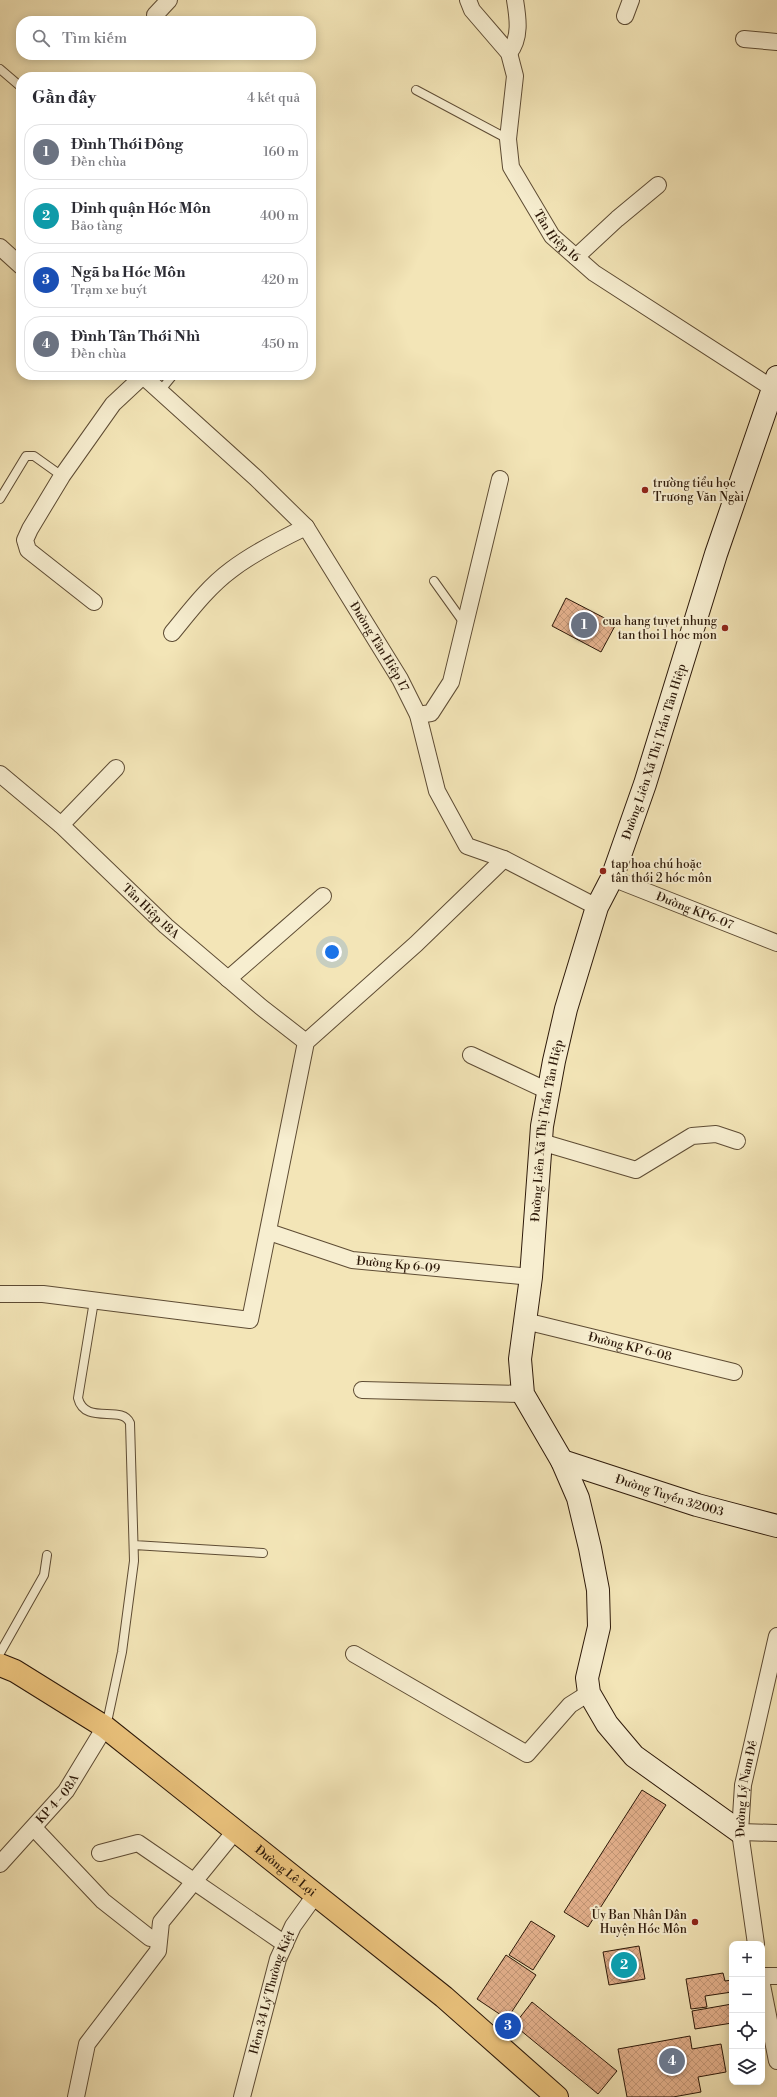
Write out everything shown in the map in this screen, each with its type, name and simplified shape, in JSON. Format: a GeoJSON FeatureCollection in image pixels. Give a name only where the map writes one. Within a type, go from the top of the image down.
{"type":"FeatureCollection","features":[{"type":"Feature","properties":{"kind":"main road","name":"Đường Lê Lợi"},"geometry":{"type":"LineString","coordinates":[[0,1665],[15,1671],[105,1727],[444,1997],[557,2097]]}},
{"type":"Feature","properties":{"kind":"street"},"geometry":{"type":"LineString","coordinates":[[155,15],[169,0]]}},
{"type":"Feature","properties":{"kind":"street","name":"Tân Hiệp 16"},"geometry":{"type":"LineString","coordinates":[[468,0],[472,10],[509,53],[515,76],[508,139],[511,167],[552,236],[594,273],[775,384]]}},
{"type":"Feature","properties":{"kind":"street"},"geometry":{"type":"LineString","coordinates":[[509,53],[516,43],[518,31],[518,18],[515,0]]}},
{"type":"Feature","properties":{"kind":"street"},"geometry":{"type":"LineString","coordinates":[[624,16],[631,0]]}},
{"type":"Feature","properties":{"kind":"street"},"geometry":{"type":"LineString","coordinates":[[744,39],[777,42]]}},
{"type":"Feature","properties":{"kind":"street"},"geometry":{"type":"LineString","coordinates":[[576,257],[617,219],[658,185]]}},
{"type":"Feature","properties":{"kind":"street"},"geometry":{"type":"LineString","coordinates":[[0,247],[16,261]]}},
{"type":"Feature","properties":{"kind":"street"},"geometry":{"type":"LineString","coordinates":[[94,602],[36,557],[26,545],[30,529],[62,476],[113,404],[137,380]]}},
{"type":"Feature","properties":{"kind":"street","name":"Đường Tân Hiệp 17"},"geometry":{"type":"LineString","coordinates":[[148,380],[256,478],[306,527],[400,679],[418,715],[437,791],[467,846],[504,859],[597,907]]}},
{"type":"Feature","properties":{"kind":"street","name":"Đường Liên Xã Thị Trấn Tân Hiệp"},"geometry":{"type":"LineString","coordinates":[[740,1832],[634,1756],[607,1724],[589,1693],[587,1678],[599,1626],[598,1590],[578,1498],[562,1461],[523,1394],[520,1359],[532,1278],[541,1142],[548,1091],[566,1009],[597,907],[612,878],[645,784],[716,554],[775,384]]}},
{"type":"Feature","properties":{"kind":"street"},"geometry":{"type":"LineString","coordinates":[[418,715],[431,713],[451,682],[500,479]]}},
{"type":"Feature","properties":{"kind":"street"},"geometry":{"type":"LineString","coordinates":[[172,633],[197,603],[229,571],[245,560],[306,527]]}},
{"type":"Feature","properties":{"kind":"street"},"geometry":{"type":"LineString","coordinates":[[61,825],[116,768]]}},
{"type":"Feature","properties":{"kind":"street","name":"Tân Hiệp 18A"},"geometry":{"type":"LineString","coordinates":[[0,774],[61,825],[166,926],[228,979],[306,1042]]}},
{"type":"Feature","properties":{"kind":"street"},"geometry":{"type":"LineString","coordinates":[[0,1294],[43,1294],[250,1320],[269,1232],[306,1042],[416,944],[504,859]]}},
{"type":"Feature","properties":{"kind":"street","name":"Đường KP6-07"},"geometry":{"type":"LineString","coordinates":[[612,878],[777,943]]}},
{"type":"Feature","properties":{"kind":"street"},"geometry":{"type":"LineString","coordinates":[[228,979],[323,896]]}},
{"type":"Feature","properties":{"kind":"street"},"geometry":{"type":"LineString","coordinates":[[471,1055],[548,1091]]}},
{"type":"Feature","properties":{"kind":"street"},"geometry":{"type":"LineString","coordinates":[[541,1142],[636,1170],[692,1136],[716,1134],[737,1141]]}},
{"type":"Feature","properties":{"kind":"street","name":"Đường Kp 6-09"},"geometry":{"type":"LineString","coordinates":[[269,1232],[352,1260],[532,1278]]}},
{"type":"Feature","properties":{"kind":"street","name":"Đường KP 6-08"},"geometry":{"type":"LineString","coordinates":[[526,1321],[734,1372]]}},
{"type":"Feature","properties":{"kind":"street"},"geometry":{"type":"LineString","coordinates":[[362,1390],[523,1394]]}},
{"type":"Feature","properties":{"kind":"street","name":"Đường Tuyến 3/2003"},"geometry":{"type":"LineString","coordinates":[[562,1461],[697,1505],[777,1526]]}},
{"type":"Feature","properties":{"kind":"street","name":"Đường Lý Nam Đế"},"geometry":{"type":"LineString","coordinates":[[756,1941],[740,1832],[743,1785],[777,1636]]}},
{"type":"Feature","properties":{"kind":"street"},"geometry":{"type":"LineString","coordinates":[[354,1654],[527,1754],[570,1705],[589,1693]]}},
{"type":"Feature","properties":{"kind":"street","name":"KP 4 - 08A"},"geometry":{"type":"LineString","coordinates":[[0,1864],[66,1791],[105,1727]]}},
{"type":"Feature","properties":{"kind":"street"},"geometry":{"type":"LineString","coordinates":[[34,1828],[103,1901],[150,1938],[159,1937]]}},
{"type":"Feature","properties":{"kind":"street"},"geometry":{"type":"LineString","coordinates":[[76,2097],[87,2044],[158,1950],[161,1922],[236,1830]]}},
{"type":"Feature","properties":{"kind":"street"},"geometry":{"type":"LineString","coordinates":[[740,1832],[777,1833]]}},
{"type":"Feature","properties":{"kind":"street"},"geometry":{"type":"LineString","coordinates":[[100,1854],[138,1843],[285,1944]]}},
{"type":"Feature","properties":{"kind":"street","name":"Hẻm 34 Lý Thường Kiệt"},"geometry":{"type":"LineString","coordinates":[[242,2097],[278,1959],[293,1926],[316,1894]]}},
{"type":"Feature","properties":{"kind":"street"},"geometry":{"type":"LineString","coordinates":[[765,1976],[777,1976]]}},
{"type":"Feature","properties":{"kind":"street"},"geometry":{"type":"LineString","coordinates":[[765,2000],[777,2061]]}},
{"type":"Feature","properties":{"kind":"lane"},"geometry":{"type":"LineString","coordinates":[[0,69],[16,83]]}},
{"type":"Feature","properties":{"kind":"lane"},"geometry":{"type":"LineString","coordinates":[[416,90],[508,139]]}},
{"type":"Feature","properties":{"kind":"lane"},"geometry":{"type":"LineString","coordinates":[[160,391],[169,380]]}},
{"type":"Feature","properties":{"kind":"lane"},"geometry":{"type":"LineString","coordinates":[[0,499],[26,456],[34,456],[62,476]]}},
{"type":"Feature","properties":{"kind":"lane"},"geometry":{"type":"LineString","coordinates":[[434,581],[465,624]]}},
{"type":"Feature","properties":{"kind":"lane"},"geometry":{"type":"LineString","coordinates":[[94,1301],[78,1398],[82,1407],[87,1411],[97,1414],[124,1415],[130,1423],[134,1545],[130,1605],[122,1652],[105,1727]]}},
{"type":"Feature","properties":{"kind":"lane"},"geometry":{"type":"LineString","coordinates":[[134,1545],[263,1553]]}},
{"type":"Feature","properties":{"kind":"lane"},"geometry":{"type":"LineString","coordinates":[[0,1653],[44,1575],[47,1555]]}},
{"type":"Feature","properties":{"kind":"building"},"geometry":{"type":"Polygon","coordinates":[[[566,598],[616,624],[601,652],[552,626],[566,598]]]}},
{"type":"Feature","properties":{"kind":"building"},"geometry":{"type":"Polygon","coordinates":[[[642,1790],[666,1805],[588,1927],[564,1912],[642,1790]]]}},
{"type":"Feature","properties":{"kind":"building"},"geometry":{"type":"Polygon","coordinates":[[[531,1921],[555,1936],[533,1970],[509,1955],[531,1921]]]}},
{"type":"Feature","properties":{"kind":"building"},"geometry":{"type":"Polygon","coordinates":[[[639,1946],[645,1979],[609,1985],[603,1952],[639,1946]]]}},
{"type":"Feature","properties":{"kind":"building"},"geometry":{"type":"Polygon","coordinates":[[[506,1955],[536,1975],[507,2019],[477,1999],[506,1955]]]}},
{"type":"Feature","properties":{"kind":"building"},"geometry":{"type":"Polygon","coordinates":[[[723,1973],[725,1981],[729,1980],[729,1992],[705,1996],[707,2007],[691,2009],[686,1979],[723,1973]]]}},
{"type":"Feature","properties":{"kind":"building"},"geometry":{"type":"Polygon","coordinates":[[[532,2002],[617,2071],[598,2094],[514,2025],[532,2002]]]}},
{"type":"Feature","properties":{"kind":"building"},"geometry":{"type":"Polygon","coordinates":[[[729,2005],[729,2023],[695,2029],[692,2011],[729,2005]]]}},
{"type":"Feature","properties":{"kind":"building"},"geometry":{"type":"Polygon","coordinates":[[[690,2036],[692,2049],[721,2044],[726,2072],[698,2077],[701,2092],[673,2097],[627,2097],[618,2049],[690,2036]]]}},
{"type":"Feature","properties":{"kind":"place","name":"trường tiểu học Trương Văn Ngài"},"geometry":{"type":"Point","coordinates":[645,490]}},
{"type":"Feature","properties":{"kind":"place","name":"Đình Thới Đông"},"geometry":{"type":"Point","coordinates":[584,625]}},
{"type":"Feature","properties":{"kind":"place","name":"cua hang tuyet nhung tan thoi 1 hoc mon"},"geometry":{"type":"Point","coordinates":[725,628]}},
{"type":"Feature","properties":{"kind":"place","name":"tap hoa chú hoặc tân thới 2 hóc môn"},"geometry":{"type":"Point","coordinates":[603,871]}},
{"type":"Feature","properties":{"kind":"place","name":"Ủy Ban Nhân Dân Huyện Hóc Môn"},"geometry":{"type":"Point","coordinates":[695,1922]}},
{"type":"Feature","properties":{"kind":"place","name":"Dinh quận Hóc Môn"},"geometry":{"type":"Point","coordinates":[624,1965]}},
{"type":"Feature","properties":{"kind":"place","name":"Ngã ba Hóc Môn"},"geometry":{"type":"Point","coordinates":[508,2026]}},
{"type":"Feature","properties":{"kind":"place","name":"Đình Tân Thới Nhì"},"geometry":{"type":"Point","coordinates":[672,2061]}}]}
